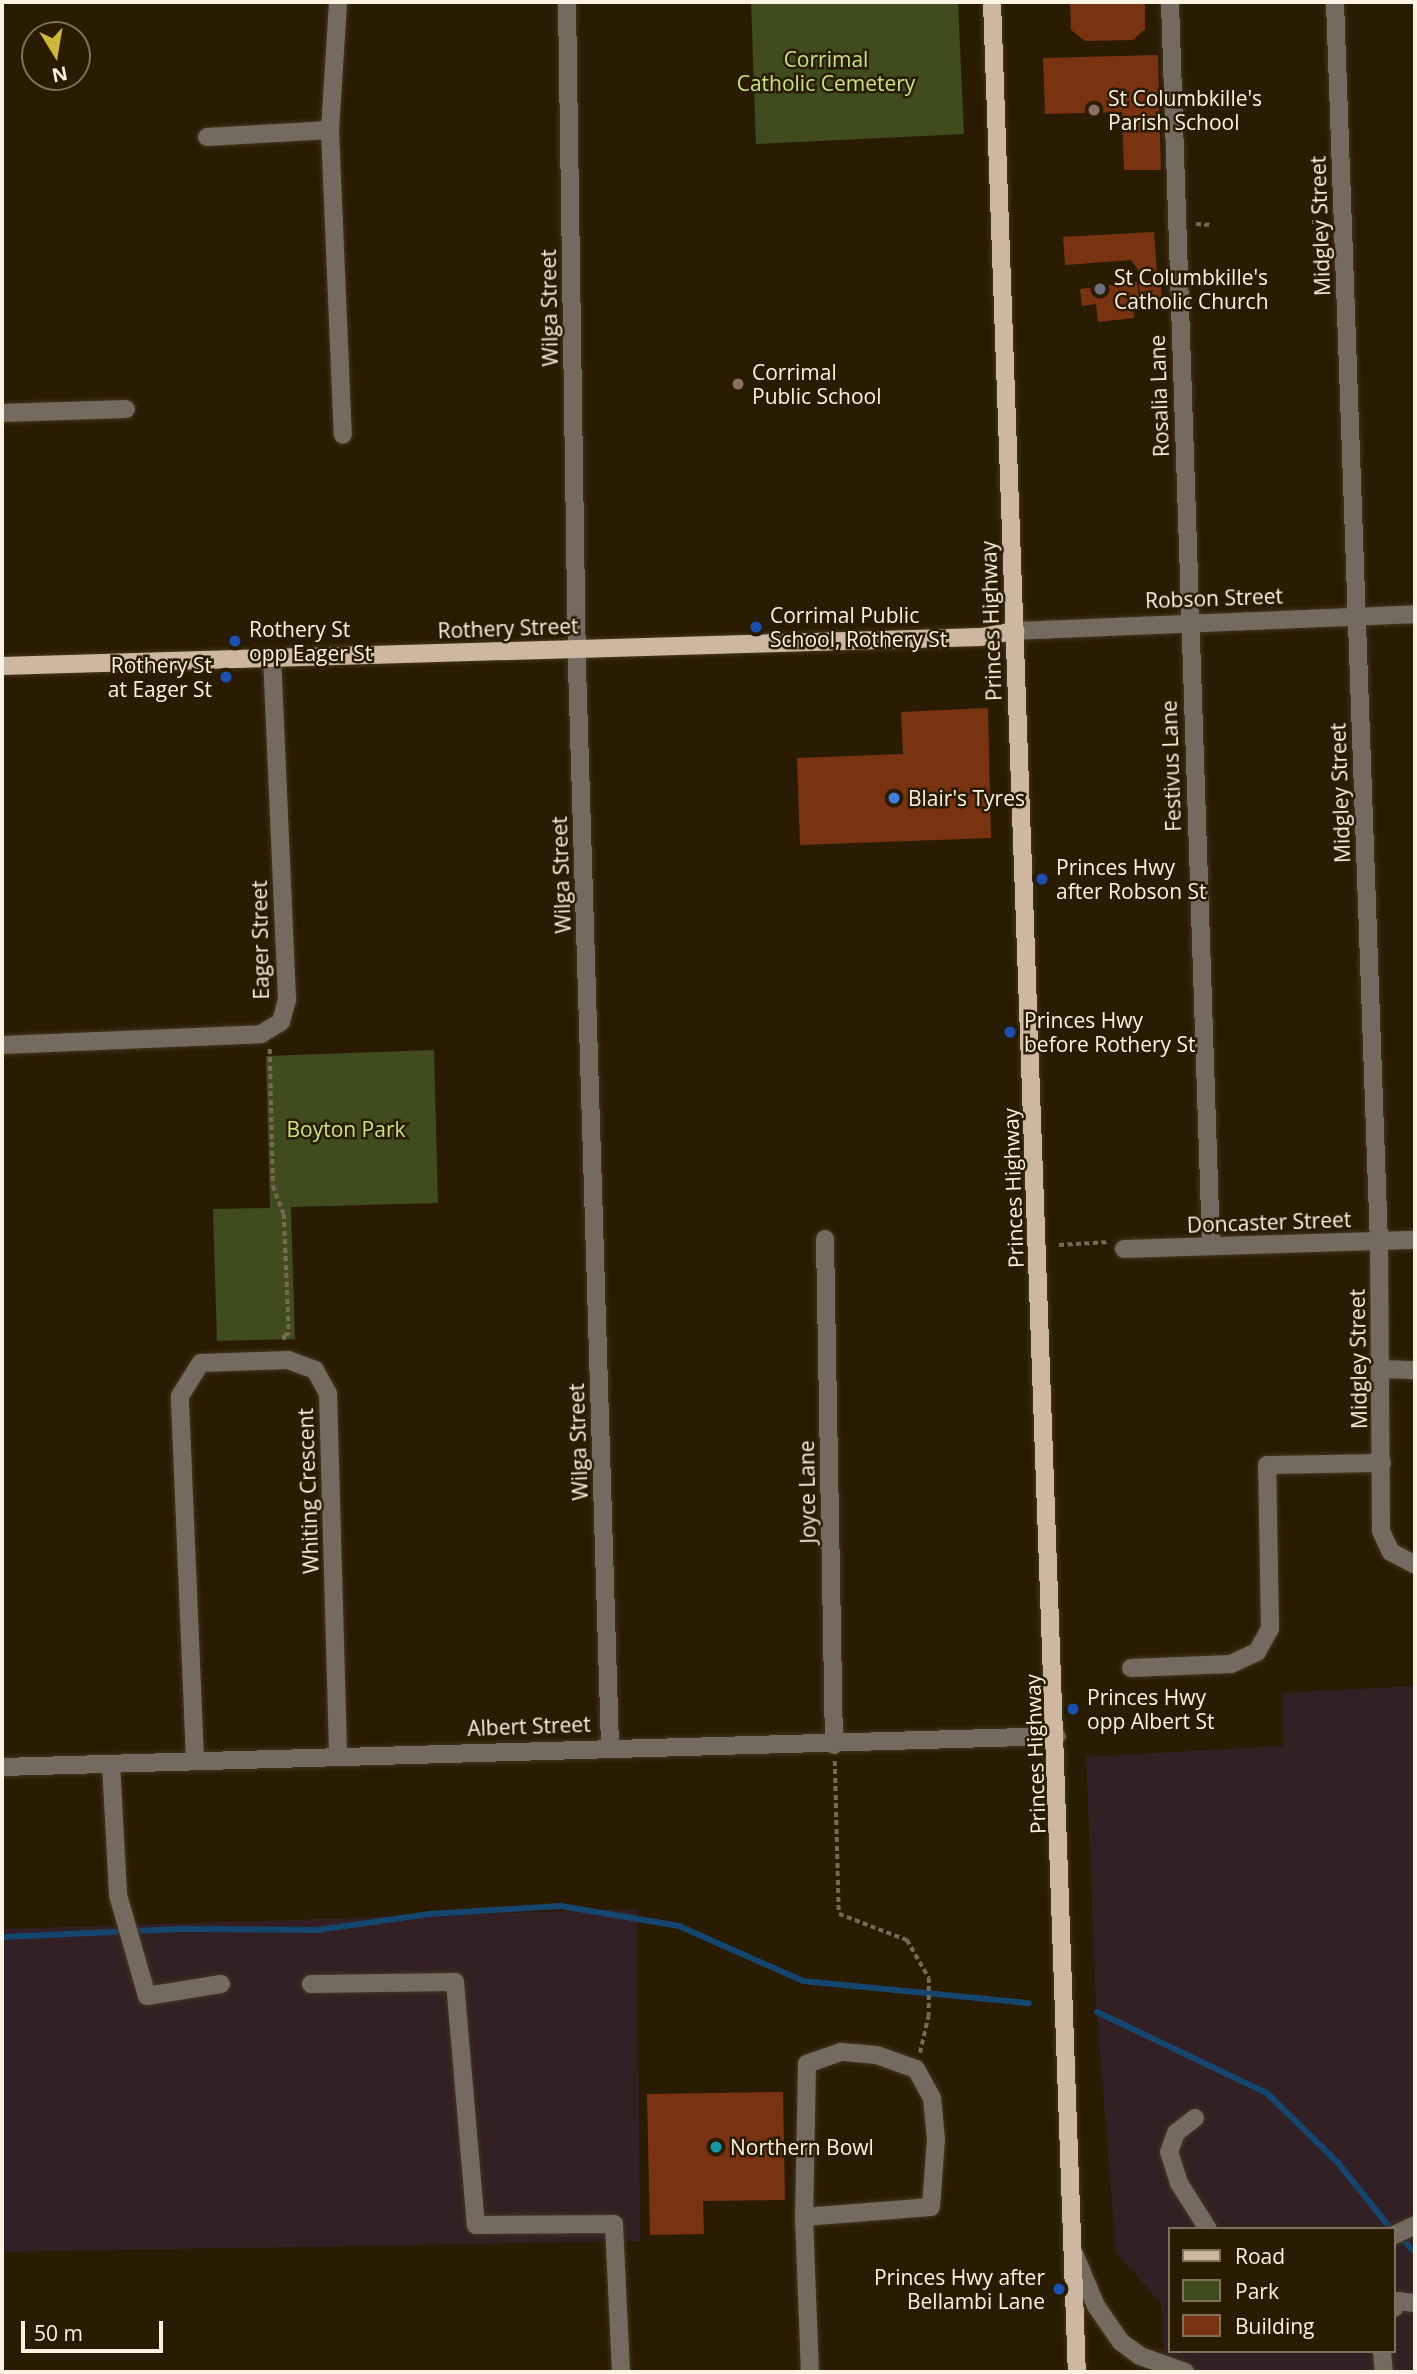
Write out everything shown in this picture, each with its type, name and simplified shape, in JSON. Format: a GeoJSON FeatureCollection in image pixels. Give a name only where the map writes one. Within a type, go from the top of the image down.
{"type":"FeatureCollection","features":[{"type":"Feature","properties":{"kind":"main road","name":"Princes Highway"},"geometry":{"type":"LineString","coordinates":[[992,2],[1057,1736],[1077,2372]]}},
{"type":"Feature","properties":{"kind":"main road","name":"Rothery Street"},"geometry":{"type":"LineString","coordinates":[[2,666],[954,638],[1015,631]]}},
{"type":"Feature","properties":{"kind":"street"},"geometry":{"type":"LineString","coordinates":[[338,2],[330,130],[344,435]]}},
{"type":"Feature","properties":{"kind":"street","name":"Wilga Street"},"geometry":{"type":"LineString","coordinates":[[567,2],[577,648],[610,1746]]}},
{"type":"Feature","properties":{"kind":"street","name":"Rosalia Lane"},"geometry":{"type":"LineString","coordinates":[[1170,2],[1189,621]]}},
{"type":"Feature","properties":{"kind":"street","name":"Midgley Street"},"geometry":{"type":"LineString","coordinates":[[1335,2],[1379,1241],[1384,1542],[1398,1559],[1415,1565]]}},
{"type":"Feature","properties":{"kind":"street"},"geometry":{"type":"LineString","coordinates":[[207,137],[330,130]]}},
{"type":"Feature","properties":{"kind":"street"},"geometry":{"type":"LineString","coordinates":[[2,413],[126,409]]}},
{"type":"Feature","properties":{"kind":"street","name":"Robson Street"},"geometry":{"type":"LineString","coordinates":[[1015,631],[1189,621],[1415,614]]}},
{"type":"Feature","properties":{"kind":"street","name":"Festivus Lane"},"geometry":{"type":"LineString","coordinates":[[1189,621],[1211,1246]]}},
{"type":"Feature","properties":{"kind":"street","name":"Eager Street"},"geometry":{"type":"LineString","coordinates":[[2,1045],[261,1034],[281,1022],[287,999],[272,658]]}},
{"type":"Feature","properties":{"kind":"street","name":"Joyce Lane"},"geometry":{"type":"LineString","coordinates":[[825,1239],[834,1745]]}},
{"type":"Feature","properties":{"kind":"street","name":"Doncaster Street"},"geometry":{"type":"LineString","coordinates":[[1122,1245],[1211,1246],[1415,1240]]}},
{"type":"Feature","properties":{"kind":"street","name":"Whiting Crescent"},"geometry":{"type":"LineString","coordinates":[[195,1759],[180,1396],[201,1363],[286,1361],[315,1370],[328,1393],[338,1754]]}},
{"type":"Feature","properties":{"kind":"street"},"geometry":{"type":"LineString","coordinates":[[1382,1369],[1415,1370]]}},
{"type":"Feature","properties":{"kind":"street"},"geometry":{"type":"LineString","coordinates":[[1132,1668],[1231,1664],[1257,1653],[1270,1629],[1268,1465],[1382,1463]]}},
{"type":"Feature","properties":{"kind":"street","name":"Albert Street"},"geometry":{"type":"LineString","coordinates":[[2,1767],[610,1746],[834,1745],[1057,1736]]}},
{"type":"Feature","properties":{"kind":"street"},"geometry":{"type":"LineString","coordinates":[[111,1764],[118,1895],[147,1996],[220,1984]]}},
{"type":"Feature","properties":{"kind":"street"},"geometry":{"type":"LineString","coordinates":[[311,1984],[455,1982],[476,2225],[614,2224],[621,2372]]}},
{"type":"Feature","properties":{"kind":"street"},"geometry":{"type":"LineString","coordinates":[[804,2217],[931,2207],[936,2139],[932,2098],[916,2069],[877,2055],[841,2052],[807,2064],[804,2217],[810,2372]]}},
{"type":"Feature","properties":{"kind":"street"},"geometry":{"type":"LineString","coordinates":[[1195,2118],[1175,2133],[1169,2152],[1179,2183],[1207,2227]]}},
{"type":"Feature","properties":{"kind":"street"},"geometry":{"type":"LineString","coordinates":[[1074,2253],[1096,2306],[1122,2342],[1140,2356],[1185,2372]]}},
{"type":"Feature","properties":{"kind":"street"},"geometry":{"type":"LineString","coordinates":[[1382,2353],[1384,2372]]}},
{"type":"Feature","properties":{"kind":"path"},"geometry":{"type":"LineString","coordinates":[[1312,222],[1321,222]]}},
{"type":"Feature","properties":{"kind":"path"},"geometry":{"type":"LineString","coordinates":[[269,1043],[273,1186],[284,1214],[286,1361]]}},
{"type":"Feature","properties":{"kind":"path"},"geometry":{"type":"LineString","coordinates":[[1059,1245],[1122,1245]]}},
{"type":"Feature","properties":{"kind":"path"},"geometry":{"type":"LineString","coordinates":[[834,1745],[839,1914],[907,1940],[929,1978],[929,2015],[916,2069]]}},
{"type":"Feature","properties":{"kind":"shaded area"},"geometry":{"type":"Polygon","coordinates":[[[1415,1686],[1415,2372],[1165,2372],[1161,2304],[1116,2252],[1096,2005],[1086,1757],[1283,1746],[1282,1693],[1415,1686]]]}},
{"type":"Feature","properties":{"kind":"shaded area"},"geometry":{"type":"Polygon","coordinates":[[[637,1909],[640,2241],[2,2252],[2,1929],[637,1909]]]}},
{"type":"Feature","properties":{"kind":"green space","name":"Corrimal Catholic Cemetery"},"geometry":{"type":"Polygon","coordinates":[[[751,2],[958,2],[964,134],[756,144],[751,2]]]}},
{"type":"Feature","properties":{"kind":"green space","name":"Boyton Park"},"geometry":{"type":"Polygon","coordinates":[[[434,1050],[438,1203],[291,1207],[295,1339],[217,1341],[213,1209],[270,1208],[266,1056],[434,1050]]]}},
{"type":"Feature","properties":{"kind":"building"},"geometry":{"type":"Polygon","coordinates":[[[1070,2],[1145,2],[1145,29],[1133,40],[1085,41],[1071,30],[1070,2]]]}},
{"type":"Feature","properties":{"kind":"building"},"geometry":{"type":"Polygon","coordinates":[[[1158,55],[1161,170],[1124,170],[1122,112],[1045,114],[1043,58],[1158,55]]]}},
{"type":"Feature","properties":{"kind":"building","name":"St Columbkille's Catholic Church"},"geometry":{"type":"Polygon","coordinates":[[[1154,232],[1157,272],[1140,273],[1131,260],[1065,265],[1063,237],[1154,232]]]}},
{"type":"Feature","properties":{"kind":"building"},"geometry":{"type":"Polygon","coordinates":[[[1160,279],[1162,301],[1140,302],[1139,281],[1160,279]]]}},
{"type":"Feature","properties":{"kind":"building"},"geometry":{"type":"Polygon","coordinates":[[[1137,282],[1140,307],[1134,307],[1134,318],[1098,322],[1096,304],[1082,306],[1080,289],[1137,282]]]}},
{"type":"Feature","properties":{"kind":"building","name":"Blair's Tyres"},"geometry":{"type":"Polygon","coordinates":[[[988,708],[991,838],[800,845],[797,758],[903,754],[901,712],[988,708]]]}},
{"type":"Feature","properties":{"kind":"building","name":"Northern Bowl"},"geometry":{"type":"Polygon","coordinates":[[[783,2092],[785,2200],[703,2201],[704,2234],[650,2235],[647,2094],[783,2092]]]}},
{"type":"Feature","properties":{"kind":"waterway"},"geometry":{"type":"LineString","coordinates":[[2,1937],[181,1929],[317,1930],[430,1914],[561,1906],[679,1926],[803,1981],[1029,2003]]}},
{"type":"Feature","properties":{"kind":"waterway"},"geometry":{"type":"LineString","coordinates":[[1097,2012],[1267,2093],[1338,2163],[1389,2227]]}},
{"type":"Feature","properties":{"kind":"waterway"},"geometry":{"type":"LineString","coordinates":[[1399,2236],[1415,2252]]}},
{"type":"Feature","properties":{"kind":"place","name":"St Columbkille's Parish School"},"geometry":{"type":"Point","coordinates":[1094,110]}},
{"type":"Feature","properties":{"kind":"place","name":"St Columbkille's Catholic Church"},"geometry":{"type":"Point","coordinates":[1100,289]}},
{"type":"Feature","properties":{"kind":"place","name":"Corrimal Public School"},"geometry":{"type":"Point","coordinates":[738,384]}},
{"type":"Feature","properties":{"kind":"place","name":"Corrimal Public School, Rothery St"},"geometry":{"type":"Point","coordinates":[756,627]}},
{"type":"Feature","properties":{"kind":"place","name":"Rothery St opp Eager St"},"geometry":{"type":"Point","coordinates":[235,641]}},
{"type":"Feature","properties":{"kind":"place","name":"Rothery St at Eager St"},"geometry":{"type":"Point","coordinates":[226,677]}},
{"type":"Feature","properties":{"kind":"place","name":"Blair's Tyres"},"geometry":{"type":"Point","coordinates":[894,798]}},
{"type":"Feature","properties":{"kind":"place","name":"Princes Hwy after Robson St"},"geometry":{"type":"Point","coordinates":[1042,879]}},
{"type":"Feature","properties":{"kind":"place","name":"Princes Hwy before Rothery St"},"geometry":{"type":"Point","coordinates":[1010,1032]}},
{"type":"Feature","properties":{"kind":"place","name":"Princes Hwy opp Albert St"},"geometry":{"type":"Point","coordinates":[1073,1709]}},
{"type":"Feature","properties":{"kind":"place","name":"Northern Bowl"},"geometry":{"type":"Point","coordinates":[716,2147]}},
{"type":"Feature","properties":{"kind":"place","name":"Princes Hwy after Bellambi Lane"},"geometry":{"type":"Point","coordinates":[1059,2289]}}]}
